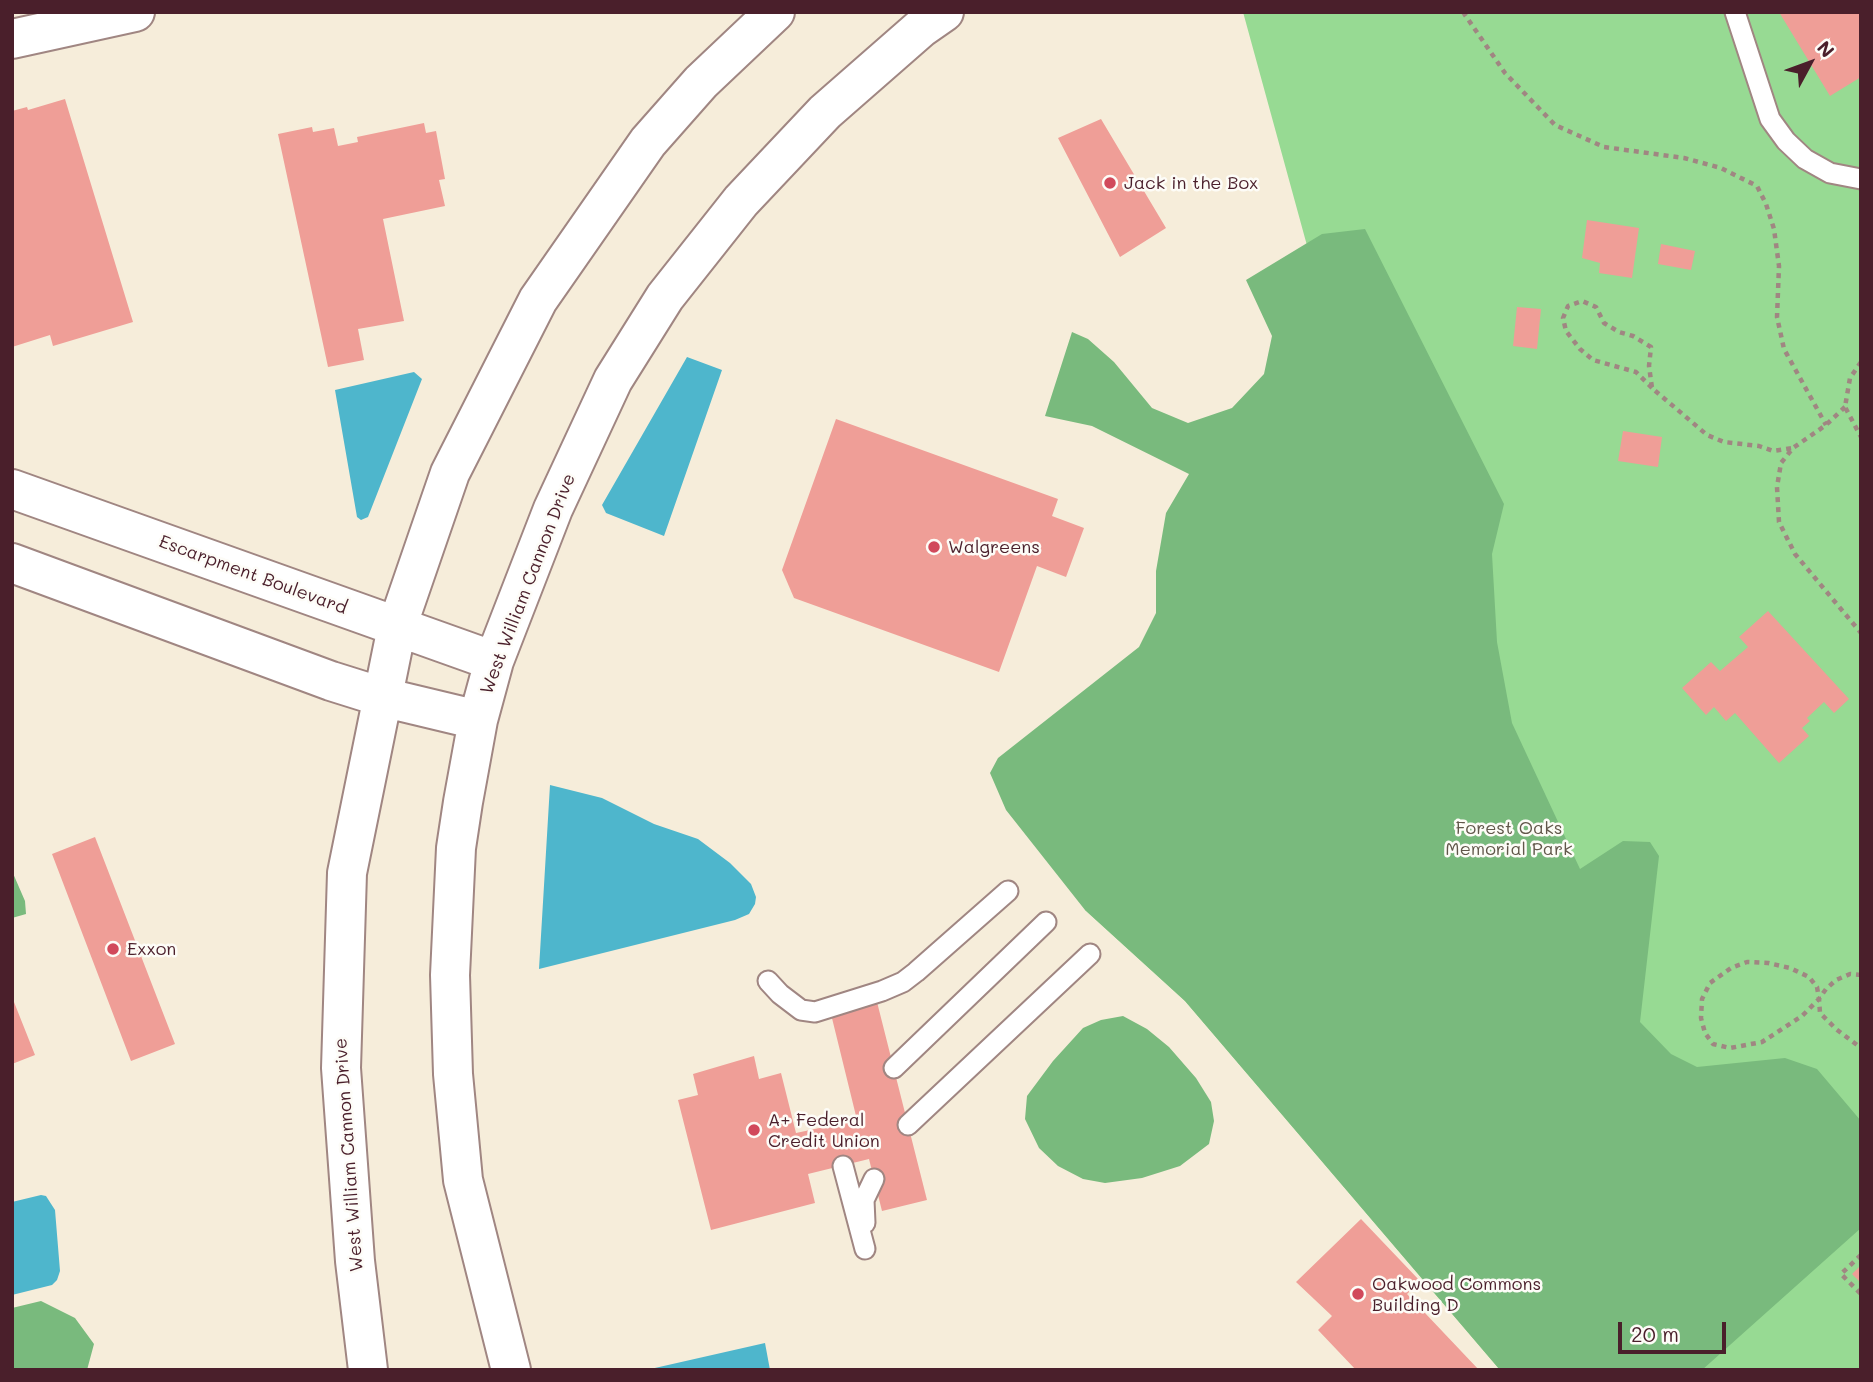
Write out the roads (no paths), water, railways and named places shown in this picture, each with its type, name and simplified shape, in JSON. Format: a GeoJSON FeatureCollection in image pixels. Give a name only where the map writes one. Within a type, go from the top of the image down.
{"type":"FeatureCollection","features":[{"type":"Feature","properties":{"kind":"main road"},"geometry":{"type":"LineString","coordinates":[[12,40],[135,12]]}},
{"type":"Feature","properties":{"kind":"main road","name":"West William Cannon Drive"},"geometry":{"type":"LineString","coordinates":[[368,1370],[355,1261],[341,1068],[346,873],[397,627],[450,473],[538,300],[648,142],[701,82],[775,12]]}},
{"type":"Feature","properties":{"kind":"main road","name":"West William Cannon Drive"},"geometry":{"type":"LineString","coordinates":[[511,1370],[463,1181],[453,1074],[450,975],[456,848],[478,720],[494,661],[553,509],[613,380],[665,297],[741,201],[825,112],[921,28],[944,12]]}},
{"type":"Feature","properties":{"kind":"main road","name":"Escarpment Boulevard"},"geometry":{"type":"LineString","coordinates":[[12,489],[494,661]]}},
{"type":"Feature","properties":{"kind":"main road"},"geometry":{"type":"LineString","coordinates":[[12,563],[331,681],[382,697],[478,720]]}},
{"type":"Feature","properties":{"kind":"lane"},"geometry":{"type":"LineString","coordinates":[[1735,12],[1770,118],[1786,141],[1805,159],[1830,173],[1861,179]]}},
{"type":"Feature","properties":{"kind":"lane"},"geometry":{"type":"LineString","coordinates":[[768,981],[801,1010],[815,1012],[882,991],[903,982],[916,972],[1009,891]]}},
{"type":"Feature","properties":{"kind":"lane"},"geometry":{"type":"LineString","coordinates":[[894,1068],[1046,922]]}},
{"type":"Feature","properties":{"kind":"lane"},"geometry":{"type":"LineString","coordinates":[[908,1125],[1090,954]]}},
{"type":"Feature","properties":{"kind":"lane"},"geometry":{"type":"LineString","coordinates":[[844,1166],[865,1248],[864,1200],[874,1180]]}},
{"type":"Feature","properties":{"kind":"water"},"geometry":{"type":"Polygon","coordinates":[[[687,357],[722,370],[664,536],[606,513],[602,505],[687,357]]]}},
{"type":"Feature","properties":{"kind":"water"},"geometry":{"type":"Polygon","coordinates":[[[414,372],[422,379],[368,517],[361,520],[357,517],[335,390],[414,372]]]}},
{"type":"Feature","properties":{"kind":"water"},"geometry":{"type":"Polygon","coordinates":[[[550,785],[602,798],[654,824],[698,839],[730,863],[751,884],[756,897],[749,914],[735,920],[539,969],[550,785]]]}},
{"type":"Feature","properties":{"kind":"water"},"geometry":{"type":"Polygon","coordinates":[[[46,1196],[55,1210],[60,1271],[52,1285],[12,1295],[12,1202],[46,1196]]]}},
{"type":"Feature","properties":{"kind":"water"},"geometry":{"type":"Polygon","coordinates":[[[765,1343],[770,1370],[646,1370],[765,1343]]]}},
{"type":"Feature","properties":{"kind":"place","name":"Jack in the Box"},"geometry":{"type":"Point","coordinates":[1110,183]}},
{"type":"Feature","properties":{"kind":"place","name":"Walgreens"},"geometry":{"type":"Point","coordinates":[934,547]}},
{"type":"Feature","properties":{"kind":"place","name":"Exxon"},"geometry":{"type":"Point","coordinates":[113,949]}},
{"type":"Feature","properties":{"kind":"place","name":"A+ Federal Credit Union"},"geometry":{"type":"Point","coordinates":[754,1130]}},
{"type":"Feature","properties":{"kind":"place","name":"Oakwood Commons Building D"},"geometry":{"type":"Point","coordinates":[1358,1294]}},
{"type":"Feature","properties":{"kind":"park label","name":"Forest Oaks Memorial Park"},"geometry":{"type":"Point","coordinates":[1509,838]}}]}
